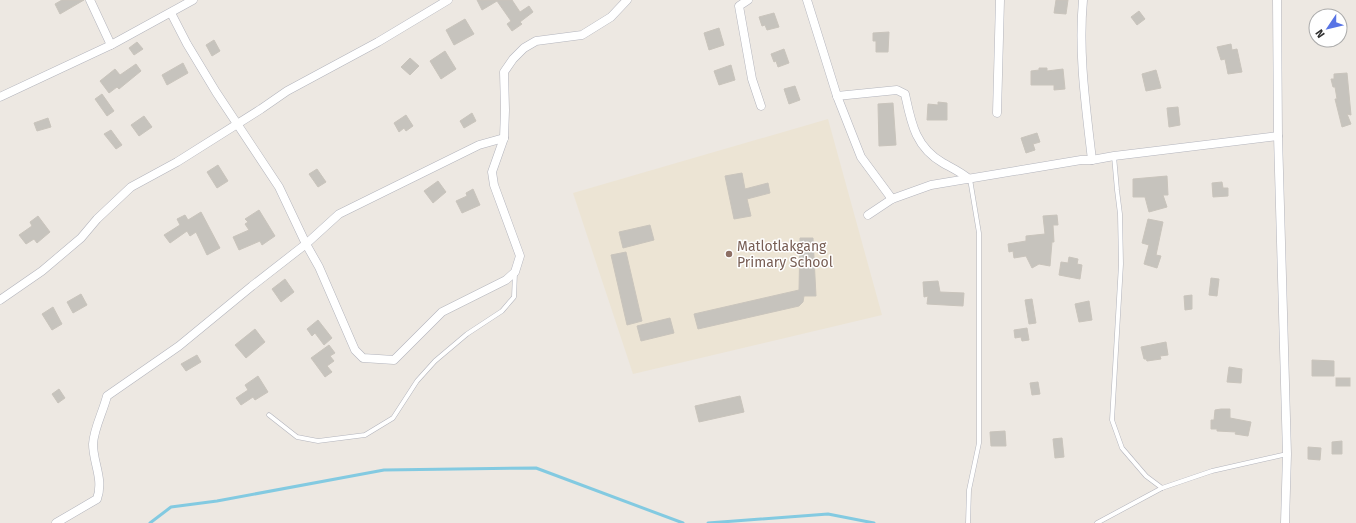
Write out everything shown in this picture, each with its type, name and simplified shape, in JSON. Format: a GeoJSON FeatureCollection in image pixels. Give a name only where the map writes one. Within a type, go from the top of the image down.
{"type":"FeatureCollection","features":[{"type":"Feature","properties":{"kind":"street"},"geometry":{"type":"LineString","coordinates":[[90,0],[111,45]]}},
{"type":"Feature","properties":{"kind":"street"},"geometry":{"type":"LineString","coordinates":[[0,97],[111,45],[194,0]]}},
{"type":"Feature","properties":{"kind":"street"},"geometry":{"type":"LineString","coordinates":[[0,300],[42,271],[81,238],[96,219],[131,188],[177,162],[261,110],[287,91],[378,42],[448,0]]}},
{"type":"Feature","properties":{"kind":"street"},"geometry":{"type":"LineString","coordinates":[[171,13],[187,44],[279,187],[306,244],[319,267],[355,350],[363,358],[394,360],[442,312],[506,280],[515,272],[520,256],[494,185],[492,172],[504,138],[504,72],[512,59],[524,48],[536,41],[582,34],[611,17],[627,0]]}},
{"type":"Feature","properties":{"kind":"street"},"geometry":{"type":"LineString","coordinates":[[748,0],[739,6],[752,79],[761,106]]}},
{"type":"Feature","properties":{"kind":"street"},"geometry":{"type":"LineString","coordinates":[[807,0],[837,96],[861,157],[892,198]]}},
{"type":"Feature","properties":{"kind":"street"},"geometry":{"type":"LineString","coordinates":[[997,114],[1000,0]]}},
{"type":"Feature","properties":{"kind":"street"},"geometry":{"type":"LineString","coordinates":[[1084,0],[1081,62],[1092,160]]}},
{"type":"Feature","properties":{"kind":"street"},"geometry":{"type":"LineString","coordinates":[[1277,0],[1278,136],[1286,454],[1285,523]]}},
{"type":"Feature","properties":{"kind":"street"},"geometry":{"type":"LineString","coordinates":[[837,96],[897,90],[905,94],[910,118],[920,144],[942,162],[957,169],[969,179]]}},
{"type":"Feature","properties":{"kind":"street"},"geometry":{"type":"LineString","coordinates":[[868,215],[892,198],[931,185],[1081,160],[1092,160],[1278,136]]}},
{"type":"Feature","properties":{"kind":"street"},"geometry":{"type":"LineString","coordinates":[[56,523],[97,499],[100,481],[93,442],[107,396],[179,346],[306,244],[339,214],[479,145],[504,138]]}},
{"type":"Feature","properties":{"kind":"lane"},"geometry":{"type":"LineString","coordinates":[[1114,156],[1116,190],[1120,214],[1121,264],[1112,420],[1122,448],[1146,476],[1162,488]]}},
{"type":"Feature","properties":{"kind":"lane"},"geometry":{"type":"LineString","coordinates":[[968,523],[968,490],[979,443],[980,233],[969,179]]}},
{"type":"Feature","properties":{"kind":"lane"},"geometry":{"type":"LineString","coordinates":[[269,415],[297,437],[318,441],[365,435],[393,418],[417,381],[435,361],[466,334],[502,311],[514,297],[515,272]]}},
{"type":"Feature","properties":{"kind":"lane"},"geometry":{"type":"LineString","coordinates":[[1097,523],[1162,488],[1212,470],[1286,454]]}},
{"type":"Feature","properties":{"kind":"shaded area","name":"Matlotlakgang Primary School"},"geometry":{"type":"Polygon","coordinates":[[[828,119],[882,315],[633,374],[573,193],[828,119]]]}},
{"type":"Feature","properties":{"kind":"building"},"geometry":{"type":"Polygon","coordinates":[[[62,0],[84,0],[60,14],[55,4],[62,0]]]}},
{"type":"Feature","properties":{"kind":"building"},"geometry":{"type":"Polygon","coordinates":[[[477,0],[512,0],[520,12],[529,6],[533,12],[520,22],[522,24],[512,31],[507,24],[511,21],[497,1],[482,10],[477,0]]]}},
{"type":"Feature","properties":{"kind":"building"},"geometry":{"type":"Polygon","coordinates":[[[1056,0],[1068,0],[1066,14],[1054,13],[1056,0]]]}},
{"type":"Feature","properties":{"kind":"building"},"geometry":{"type":"Polygon","coordinates":[[[1139,11],[1145,19],[1137,25],[1131,17],[1139,11]]]}},
{"type":"Feature","properties":{"kind":"building"},"geometry":{"type":"Polygon","coordinates":[[[774,13],[779,27],[767,30],[765,25],[762,26],[759,17],[774,13]]]}},
{"type":"Feature","properties":{"kind":"building"},"geometry":{"type":"Polygon","coordinates":[[[465,19],[474,34],[454,45],[446,30],[465,19]]]}},
{"type":"Feature","properties":{"kind":"building"},"geometry":{"type":"Polygon","coordinates":[[[719,28],[724,45],[709,50],[704,33],[719,28]]]}},
{"type":"Feature","properties":{"kind":"building"},"geometry":{"type":"Polygon","coordinates":[[[889,32],[888,52],[876,52],[876,41],[873,41],[873,33],[889,32]]]}},
{"type":"Feature","properties":{"kind":"building"},"geometry":{"type":"Polygon","coordinates":[[[214,40],[220,51],[212,56],[206,45],[214,40]]]}},
{"type":"Feature","properties":{"kind":"building"},"geometry":{"type":"Polygon","coordinates":[[[137,42],[143,49],[134,55],[129,48],[137,42]]]}},
{"type":"Feature","properties":{"kind":"building"},"geometry":{"type":"Polygon","coordinates":[[[1231,44],[1232,50],[1237,49],[1242,72],[1228,74],[1225,59],[1221,60],[1217,47],[1231,44]]]}},
{"type":"Feature","properties":{"kind":"building"},"geometry":{"type":"Polygon","coordinates":[[[784,49],[789,63],[778,67],[771,54],[784,49]]]}},
{"type":"Feature","properties":{"kind":"building"},"geometry":{"type":"Polygon","coordinates":[[[445,51],[456,69],[441,79],[430,61],[445,51]]]}},
{"type":"Feature","properties":{"kind":"building"},"geometry":{"type":"Polygon","coordinates":[[[410,58],[419,66],[410,75],[401,67],[410,58]]]}},
{"type":"Feature","properties":{"kind":"building"},"geometry":{"type":"Polygon","coordinates":[[[183,63],[188,73],[167,85],[162,75],[183,63]]]}},
{"type":"Feature","properties":{"kind":"building"},"geometry":{"type":"Polygon","coordinates":[[[136,64],[141,71],[119,89],[117,87],[109,93],[100,81],[115,69],[120,75],[136,64]]]}},
{"type":"Feature","properties":{"kind":"building"},"geometry":{"type":"Polygon","coordinates":[[[731,65],[735,80],[719,85],[714,71],[731,65]]]}},
{"type":"Feature","properties":{"kind":"building"},"geometry":{"type":"Polygon","coordinates":[[[1039,68],[1047,68],[1047,71],[1063,69],[1065,89],[1054,90],[1054,85],[1031,85],[1031,71],[1039,70],[1039,68]]]}},
{"type":"Feature","properties":{"kind":"building"},"geometry":{"type":"Polygon","coordinates":[[[1156,70],[1161,88],[1146,91],[1142,74],[1156,70]]]}},
{"type":"Feature","properties":{"kind":"building"},"geometry":{"type":"Polygon","coordinates":[[[1347,73],[1351,115],[1347,114],[1351,124],[1342,127],[1335,99],[1337,99],[1335,87],[1333,87],[1331,79],[1334,79],[1334,74],[1347,73]]]}},
{"type":"Feature","properties":{"kind":"building"},"geometry":{"type":"Polygon","coordinates":[[[795,86],[800,100],[789,104],[784,89],[795,86]]]}},
{"type":"Feature","properties":{"kind":"building"},"geometry":{"type":"Polygon","coordinates":[[[102,94],[114,111],[107,116],[95,99],[102,94]]]}},
{"type":"Feature","properties":{"kind":"building"},"geometry":{"type":"Polygon","coordinates":[[[938,102],[947,103],[947,120],[927,120],[928,104],[938,105],[938,102]]]}},
{"type":"Feature","properties":{"kind":"building"},"geometry":{"type":"Polygon","coordinates":[[[893,103],[896,145],[879,146],[878,104],[893,103]]]}},
{"type":"Feature","properties":{"kind":"building"},"geometry":{"type":"Polygon","coordinates":[[[1178,107],[1180,125],[1169,127],[1167,108],[1178,107]]]}},
{"type":"Feature","properties":{"kind":"building"},"geometry":{"type":"Polygon","coordinates":[[[472,113],[476,121],[464,128],[460,121],[472,113]]]}},
{"type":"Feature","properties":{"kind":"building"},"geometry":{"type":"Polygon","coordinates":[[[406,115],[413,126],[406,131],[404,128],[399,132],[394,123],[406,115]]]}},
{"type":"Feature","properties":{"kind":"building"},"geometry":{"type":"Polygon","coordinates":[[[144,116],[152,127],[139,136],[131,125],[144,116]]]}},
{"type":"Feature","properties":{"kind":"building"},"geometry":{"type":"Polygon","coordinates":[[[48,118],[51,127],[37,131],[34,123],[48,118]]]}},
{"type":"Feature","properties":{"kind":"building"},"geometry":{"type":"Polygon","coordinates":[[[111,130],[122,145],[116,149],[104,134],[111,130]]]}},
{"type":"Feature","properties":{"kind":"building"},"geometry":{"type":"Polygon","coordinates":[[[1037,133],[1040,142],[1033,144],[1035,150],[1026,153],[1021,138],[1037,133]]]}},
{"type":"Feature","properties":{"kind":"building"},"geometry":{"type":"Polygon","coordinates":[[[218,165],[228,181],[217,188],[207,172],[218,165]]]}},
{"type":"Feature","properties":{"kind":"building"},"geometry":{"type":"Polygon","coordinates":[[[317,169],[326,182],[318,187],[309,174],[317,169]]]}},
{"type":"Feature","properties":{"kind":"building"},"geometry":{"type":"Polygon","coordinates":[[[742,173],[745,189],[768,183],[770,193],[747,199],[751,216],[734,219],[725,176],[742,173]]]}},
{"type":"Feature","properties":{"kind":"building"},"geometry":{"type":"Polygon","coordinates":[[[1167,176],[1168,195],[1163,195],[1167,207],[1149,212],[1145,197],[1133,197],[1133,179],[1167,176]]]}},
{"type":"Feature","properties":{"kind":"building"},"geometry":{"type":"Polygon","coordinates":[[[438,181],[446,192],[433,203],[424,191],[438,181]]]}},
{"type":"Feature","properties":{"kind":"building"},"geometry":{"type":"Polygon","coordinates":[[[1222,182],[1223,188],[1228,188],[1228,196],[1213,197],[1212,183],[1222,182]]]}},
{"type":"Feature","properties":{"kind":"building"},"geometry":{"type":"Polygon","coordinates":[[[473,189],[480,205],[462,213],[456,201],[467,196],[466,193],[473,189]]]}},
{"type":"Feature","properties":{"kind":"building"},"geometry":{"type":"Polygon","coordinates":[[[259,210],[275,236],[262,245],[260,241],[239,250],[233,237],[249,230],[245,224],[248,222],[245,219],[259,210]]]}},
{"type":"Feature","properties":{"kind":"building"},"geometry":{"type":"Polygon","coordinates":[[[201,212],[220,248],[207,255],[196,232],[190,236],[187,231],[170,243],[164,235],[180,225],[177,219],[185,215],[188,220],[201,212]]]}},
{"type":"Feature","properties":{"kind":"building"},"geometry":{"type":"Polygon","coordinates":[[[1057,215],[1058,225],[1053,225],[1054,242],[1052,242],[1050,266],[1039,264],[1032,268],[1026,256],[1014,258],[1013,251],[1009,252],[1008,244],[1026,241],[1026,236],[1045,234],[1043,216],[1057,215]]]}},
{"type":"Feature","properties":{"kind":"building"},"geometry":{"type":"Polygon","coordinates":[[[38,216],[50,232],[37,243],[34,239],[26,244],[19,235],[32,226],[30,222],[38,216]]]}},
{"type":"Feature","properties":{"kind":"building"},"geometry":{"type":"Polygon","coordinates":[[[1148,219],[1163,222],[1156,255],[1161,256],[1157,268],[1144,264],[1149,245],[1142,243],[1148,219]]]}},
{"type":"Feature","properties":{"kind":"building"},"geometry":{"type":"Polygon","coordinates":[[[650,225],[654,240],[623,248],[619,232],[650,225]]]}},
{"type":"Feature","properties":{"kind":"building"},"geometry":{"type":"Polygon","coordinates":[[[800,238],[813,238],[816,296],[804,296],[803,302],[799,306],[698,329],[694,314],[799,290],[800,238]]]}},
{"type":"Feature","properties":{"kind":"building"},"geometry":{"type":"Polygon","coordinates":[[[626,252],[642,321],[627,325],[611,255],[626,252]]]}},
{"type":"Feature","properties":{"kind":"building"},"geometry":{"type":"Polygon","coordinates":[[[1069,257],[1078,259],[1077,264],[1082,265],[1080,279],[1059,275],[1061,262],[1068,263],[1069,257]]]}},
{"type":"Feature","properties":{"kind":"building"},"geometry":{"type":"Polygon","coordinates":[[[1211,278],[1219,279],[1217,296],[1209,295],[1211,278]]]}},
{"type":"Feature","properties":{"kind":"building"},"geometry":{"type":"Polygon","coordinates":[[[285,279],[294,292],[281,302],[272,289],[285,279]]]}},
{"type":"Feature","properties":{"kind":"building"},"geometry":{"type":"Polygon","coordinates":[[[938,281],[940,292],[964,293],[963,306],[927,304],[928,296],[924,297],[923,282],[938,281]]]}},
{"type":"Feature","properties":{"kind":"building"},"geometry":{"type":"Polygon","coordinates":[[[81,294],[87,305],[73,313],[67,302],[81,294]]]}},
{"type":"Feature","properties":{"kind":"building"},"geometry":{"type":"Polygon","coordinates":[[[1192,295],[1192,309],[1185,310],[1184,296],[1192,295]]]}},
{"type":"Feature","properties":{"kind":"building"},"geometry":{"type":"Polygon","coordinates":[[[1032,299],[1036,323],[1029,324],[1025,300],[1032,299]]]}},
{"type":"Feature","properties":{"kind":"building"},"geometry":{"type":"Polygon","coordinates":[[[1089,301],[1092,320],[1079,322],[1075,304],[1089,301]]]}},
{"type":"Feature","properties":{"kind":"building"},"geometry":{"type":"Polygon","coordinates":[[[53,307],[62,324],[52,330],[42,314],[53,307]]]}},
{"type":"Feature","properties":{"kind":"building"},"geometry":{"type":"Polygon","coordinates":[[[670,318],[674,333],[641,341],[637,326],[670,318]]]}},
{"type":"Feature","properties":{"kind":"building"},"geometry":{"type":"Polygon","coordinates":[[[318,320],[332,338],[324,345],[315,333],[312,336],[307,329],[318,320]]]}},
{"type":"Feature","properties":{"kind":"building"},"geometry":{"type":"Polygon","coordinates":[[[1027,328],[1029,340],[1022,341],[1021,337],[1015,338],[1014,330],[1027,328]]]}},
{"type":"Feature","properties":{"kind":"building"},"geometry":{"type":"Polygon","coordinates":[[[255,329],[265,342],[246,358],[235,345],[255,329]]]}},
{"type":"Feature","properties":{"kind":"building"},"geometry":{"type":"Polygon","coordinates":[[[1166,342],[1168,355],[1160,356],[1161,359],[1147,361],[1144,359],[1141,347],[1166,342]]]}},
{"type":"Feature","properties":{"kind":"building"},"geometry":{"type":"Polygon","coordinates":[[[329,345],[335,353],[330,356],[334,361],[327,366],[332,372],[325,377],[311,358],[329,345]]]}},
{"type":"Feature","properties":{"kind":"building"},"geometry":{"type":"Polygon","coordinates":[[[197,355],[201,362],[186,371],[181,364],[197,355]]]}},
{"type":"Feature","properties":{"kind":"building"},"geometry":{"type":"Polygon","coordinates":[[[1312,360],[1334,361],[1334,376],[1312,376],[1312,360]]]}},
{"type":"Feature","properties":{"kind":"building"},"geometry":{"type":"Polygon","coordinates":[[[1229,367],[1242,369],[1241,383],[1227,382],[1229,367]]]}},
{"type":"Feature","properties":{"kind":"building"},"geometry":{"type":"Polygon","coordinates":[[[258,376],[268,392],[255,400],[253,397],[241,405],[236,398],[248,390],[245,385],[258,376]]]}},
{"type":"Feature","properties":{"kind":"building"},"geometry":{"type":"Polygon","coordinates":[[[1336,378],[1350,378],[1350,386],[1336,386],[1336,378]]]}},
{"type":"Feature","properties":{"kind":"building"},"geometry":{"type":"Polygon","coordinates":[[[1038,382],[1040,394],[1032,395],[1030,383],[1038,382]]]}},
{"type":"Feature","properties":{"kind":"building"},"geometry":{"type":"Polygon","coordinates":[[[59,389],[65,398],[58,403],[52,394],[59,389]]]}},
{"type":"Feature","properties":{"kind":"building"},"geometry":{"type":"Polygon","coordinates":[[[740,396],[744,412],[699,422],[695,406],[740,396]]]}},
{"type":"Feature","properties":{"kind":"building"},"geometry":{"type":"Polygon","coordinates":[[[1230,409],[1230,418],[1251,422],[1248,436],[1235,434],[1236,432],[1217,431],[1217,429],[1211,429],[1211,420],[1214,420],[1215,410],[1230,409]]]}},
{"type":"Feature","properties":{"kind":"building"},"geometry":{"type":"Polygon","coordinates":[[[1005,431],[1006,446],[991,446],[990,432],[1005,431]]]}},
{"type":"Feature","properties":{"kind":"building"},"geometry":{"type":"Polygon","coordinates":[[[1062,438],[1064,457],[1055,458],[1053,439],[1062,438]]]}},
{"type":"Feature","properties":{"kind":"building"},"geometry":{"type":"Polygon","coordinates":[[[1342,441],[1342,454],[1332,454],[1332,442],[1342,441]]]}},
{"type":"Feature","properties":{"kind":"building"},"geometry":{"type":"Polygon","coordinates":[[[1308,447],[1321,448],[1320,460],[1308,459],[1308,447]]]}},
{"type":"Feature","properties":{"kind":"waterway"},"geometry":{"type":"LineString","coordinates":[[150,523],[171,507],[217,501],[384,470],[536,468],[683,523]]}},
{"type":"Feature","properties":{"kind":"waterway"},"geometry":{"type":"LineString","coordinates":[[708,523],[828,514],[874,523]]}},
{"type":"Feature","properties":{"kind":"place","name":"Matlotlakgang Primary School"},"geometry":{"type":"Point","coordinates":[729,254]}}]}
